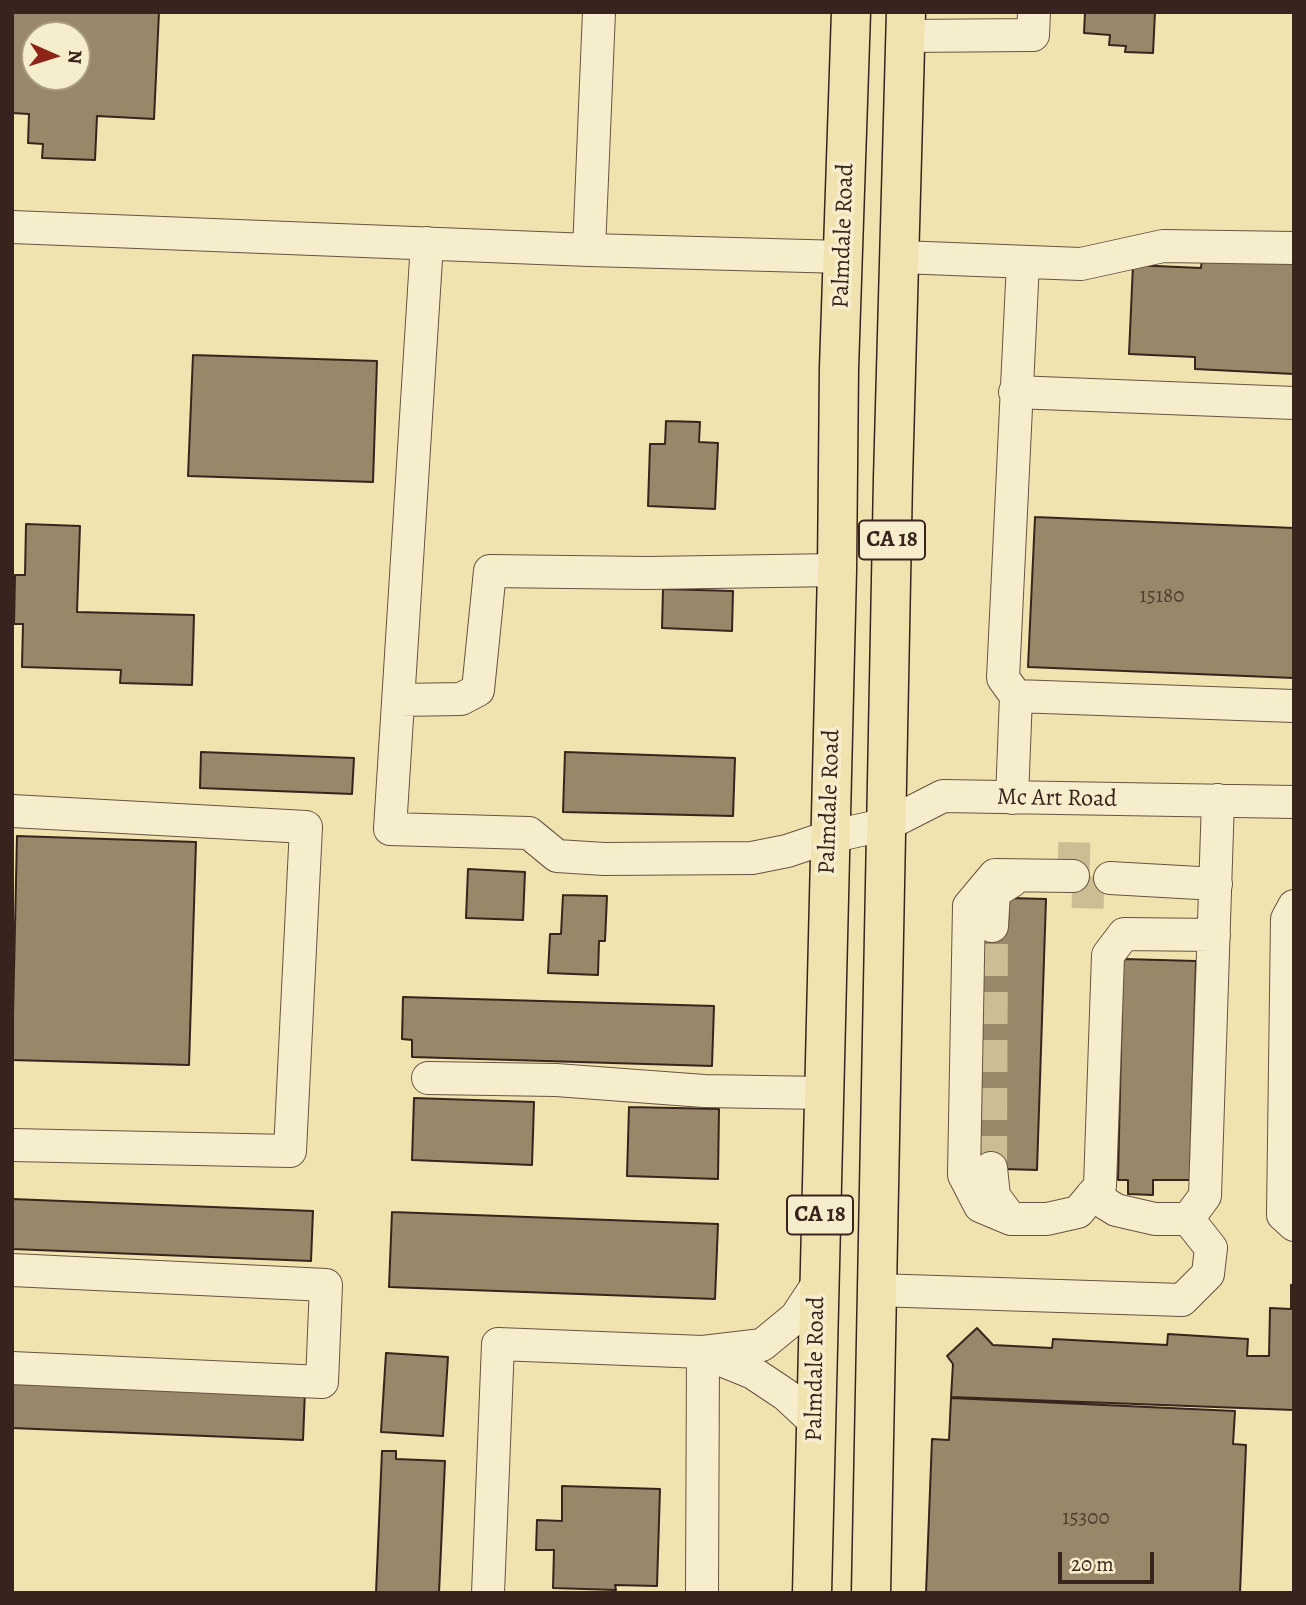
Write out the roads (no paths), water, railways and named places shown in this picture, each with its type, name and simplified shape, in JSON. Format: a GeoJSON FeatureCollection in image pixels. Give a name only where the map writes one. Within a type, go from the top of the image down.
{"type":"FeatureCollection","features":[{"type":"Feature","properties":{"kind":"highway","name":"Palmdale Road"},"geometry":{"type":"LineString","coordinates":[[812,1593],[850,12]]}},
{"type":"Feature","properties":{"kind":"highway","name":"CA 18"},"geometry":{"type":"LineString","coordinates":[[871,1593],[905,24]]}},
{"type":"Feature","properties":{"kind":"street"},"geometry":{"type":"LineString","coordinates":[[589,250],[599,12]]}},
{"type":"Feature","properties":{"kind":"street"},"geometry":{"type":"LineString","coordinates":[[905,24],[1033,24]]}},
{"type":"Feature","properties":{"kind":"street"},"geometry":{"type":"LineString","coordinates":[[12,227],[589,250],[843,257]]}},
{"type":"Feature","properties":{"kind":"street"},"geometry":{"type":"LineString","coordinates":[[427,243],[399,700],[461,699],[478,690],[490,571],[648,573],[837,570]]}},
{"type":"Feature","properties":{"kind":"street"},"geometry":{"type":"LineString","coordinates":[[900,257],[1081,264],[1163,246],[1294,248]]}},
{"type":"Feature","properties":{"kind":"street"},"geometry":{"type":"LineString","coordinates":[[1012,798],[1016,696],[1003,678],[1023,262]]}},
{"type":"Feature","properties":{"kind":"street"},"geometry":{"type":"LineString","coordinates":[[1015,392],[1294,402]]}},
{"type":"Feature","properties":{"kind":"street"},"geometry":{"type":"LineString","coordinates":[[1016,696],[1294,706]]}},
{"type":"Feature","properties":{"kind":"street","name":"Mc Art Road"},"geometry":{"type":"LineString","coordinates":[[399,700],[390,829],[529,833],[557,856],[604,859],[752,858],[787,852],[829,837],[888,824],[943,796],[1294,802]]}},
{"type":"Feature","properties":{"kind":"street"},"geometry":{"type":"LineString","coordinates":[[1188,1219],[1205,1196],[1219,800]]}},
{"type":"Feature","properties":{"kind":"street"},"geometry":{"type":"LineString","coordinates":[[12,811],[306,827],[290,1151],[12,1145]]}},
{"type":"Feature","properties":{"kind":"street"},"geometry":{"type":"LineString","coordinates":[[1214,935],[1124,934],[1108,955],[1100,1186],[1078,1212],[1047,1219],[1011,1219],[980,1206],[964,1174],[969,906],[995,875],[1021,876],[1052,892],[1086,876],[1216,884]]}},
{"type":"Feature","properties":{"kind":"street"},"geometry":{"type":"LineString","coordinates":[[992,926],[994,892],[1021,876]]}},
{"type":"Feature","properties":{"kind":"street"},"geometry":{"type":"LineString","coordinates":[[1294,906],[1287,919],[1283,1215],[1294,1225]]}},
{"type":"Feature","properties":{"kind":"street"},"geometry":{"type":"LineString","coordinates":[[428,1078],[556,1080],[704,1091],[823,1093]]}},
{"type":"Feature","properties":{"kind":"street"},"geometry":{"type":"LineString","coordinates":[[991,1168],[994,1196],[1011,1219]]}},
{"type":"Feature","properties":{"kind":"street"},"geometry":{"type":"LineString","coordinates":[[1092,1195],[1116,1210],[1154,1219],[1188,1219]]}},
{"type":"Feature","properties":{"kind":"street"},"geometry":{"type":"LineString","coordinates":[[876,1290],[1182,1300],[1208,1274],[1211,1248],[1188,1219]]}},
{"type":"Feature","properties":{"kind":"street"},"geometry":{"type":"LineString","coordinates":[[12,1270],[326,1284],[322,1382],[12,1368]]}},
{"type":"Feature","properties":{"kind":"street"},"geometry":{"type":"LineString","coordinates":[[488,1593],[498,1343],[703,1352],[762,1345],[796,1317],[818,1282]]}},
{"type":"Feature","properties":{"kind":"street"},"geometry":{"type":"LineString","coordinates":[[703,1352],[753,1373],[786,1395],[815,1422]]}},
{"type":"Feature","properties":{"kind":"street"},"geometry":{"type":"LineString","coordinates":[[702,1593],[703,1352]]}},
{"type":"Feature","properties":{"kind":"tunnel"},"geometry":{"type":"LineString","coordinates":[[1058,858],[1095,859]]}},
{"type":"Feature","properties":{"kind":"tunnel"},"geometry":{"type":"LineString","coordinates":[[1072,892],[1109,893]]}},
{"type":"Feature","properties":{"kind":"tunnel"},"geometry":{"type":"LineString","coordinates":[[991,1168],[992,926]]}}]}
